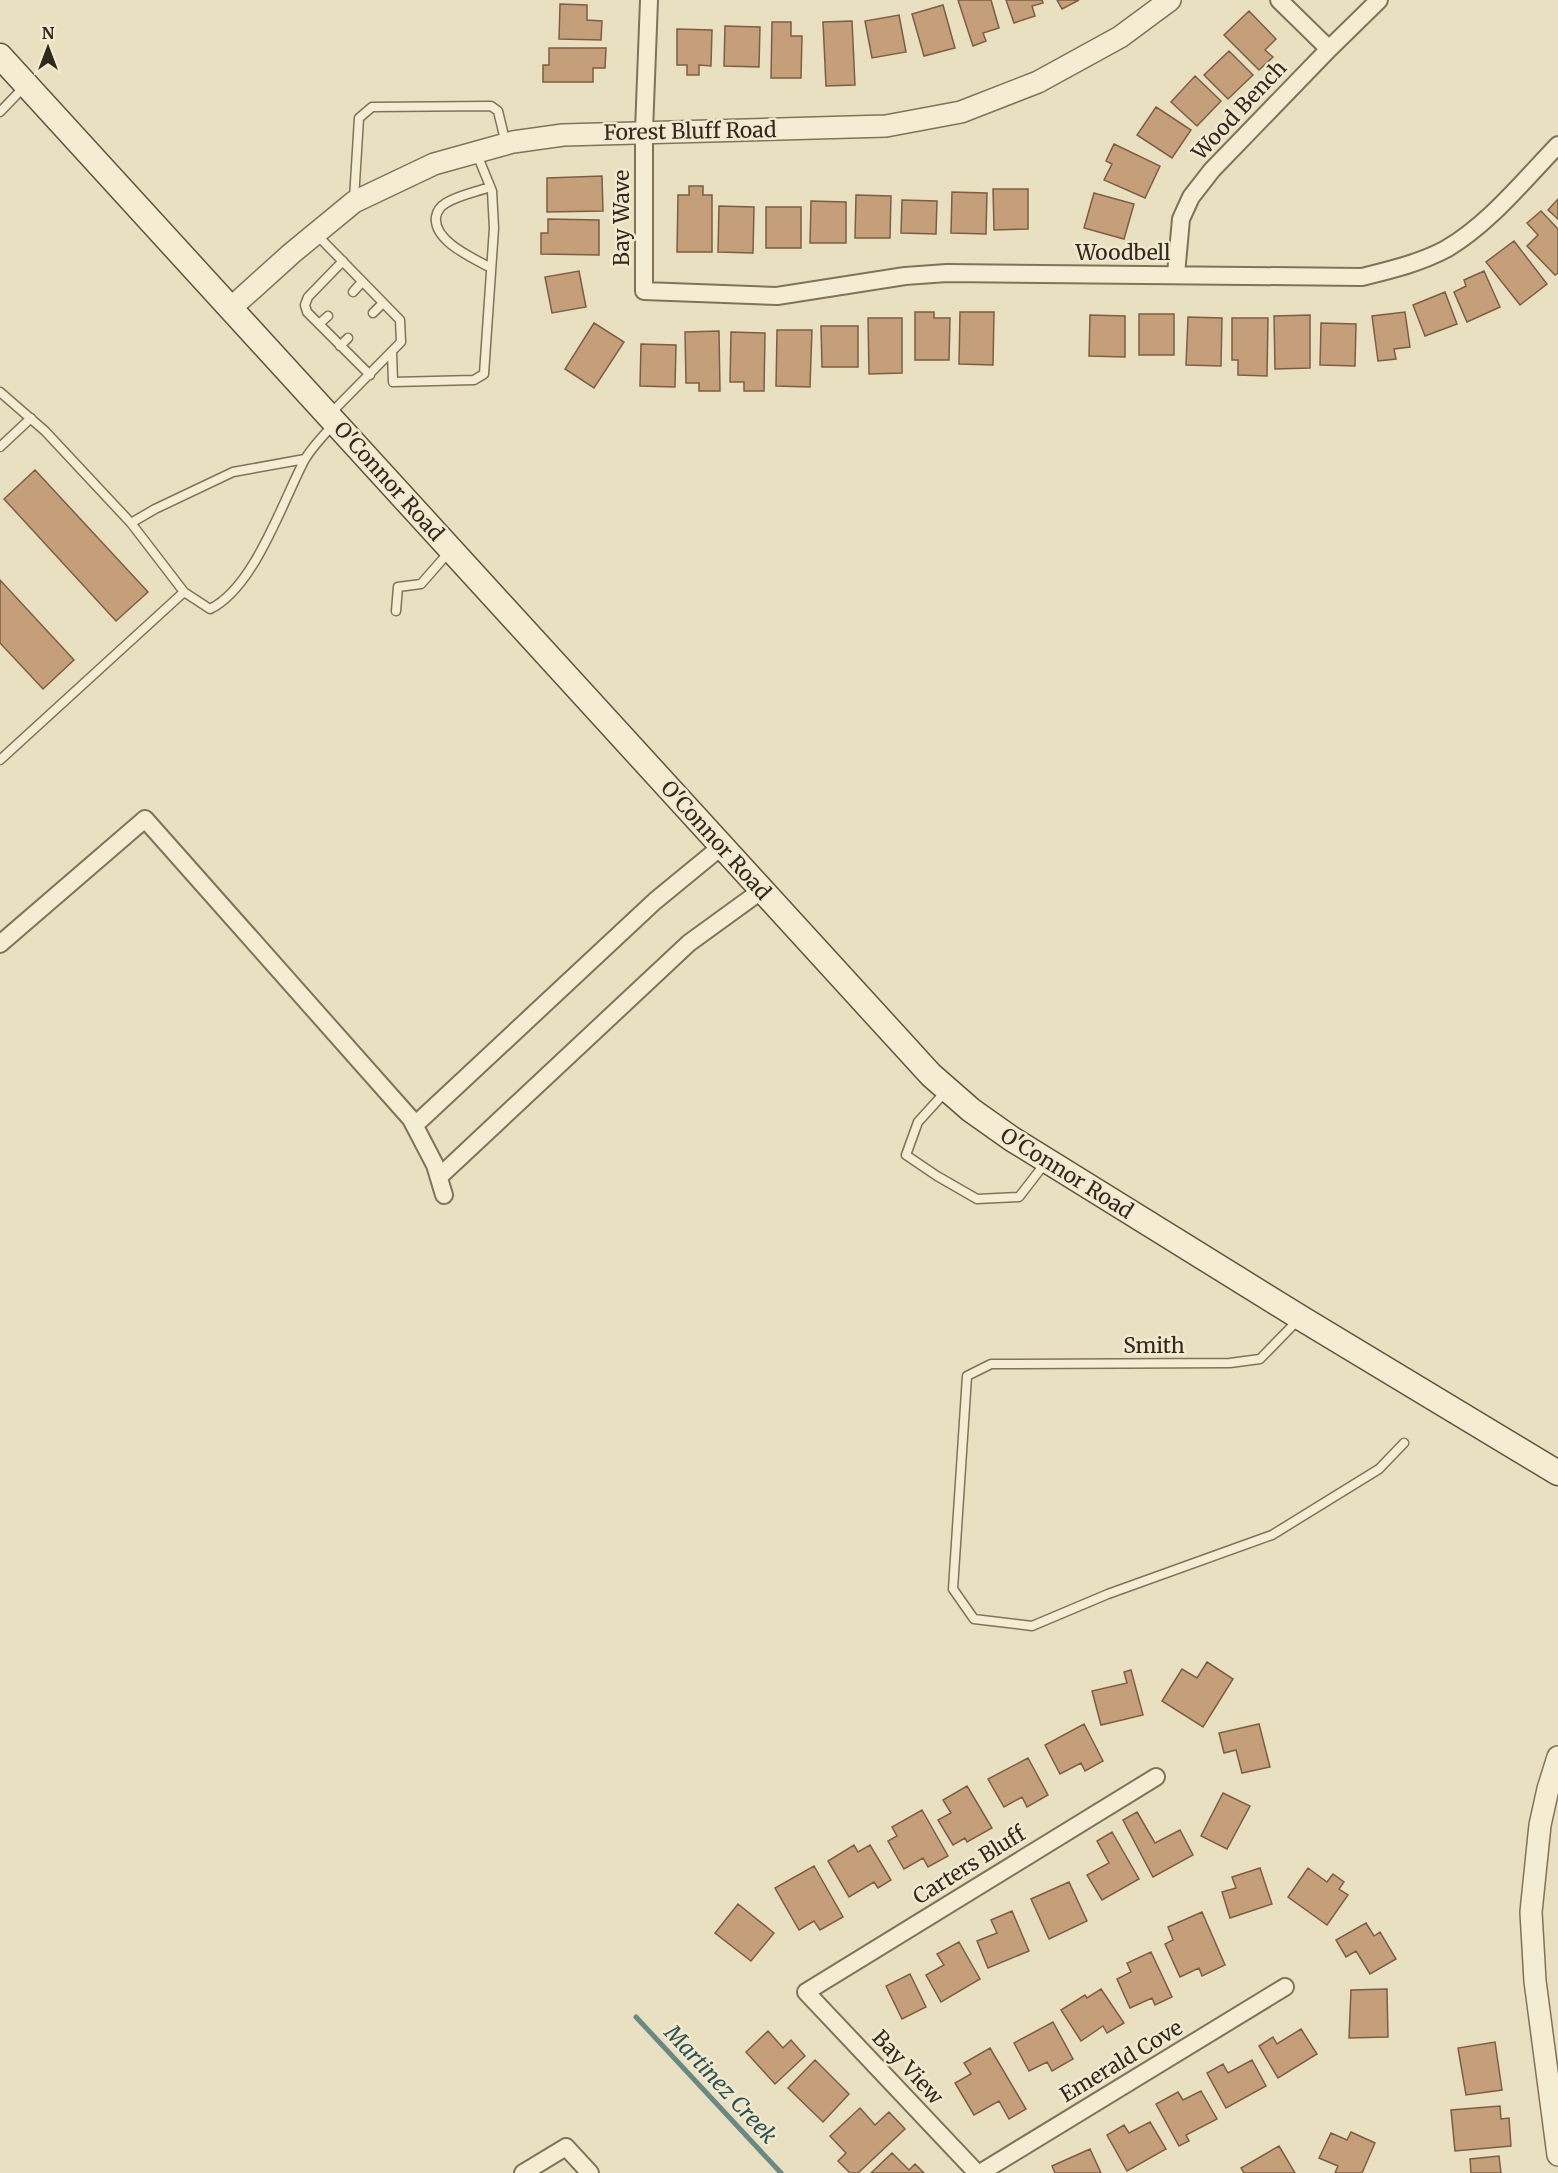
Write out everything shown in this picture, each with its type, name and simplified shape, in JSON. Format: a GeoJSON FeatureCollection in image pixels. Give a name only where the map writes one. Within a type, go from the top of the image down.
{"type":"FeatureCollection","features":[{"type":"Feature","properties":{"kind":"main road","name":"O'Connor Road"},"geometry":{"type":"LineString","coordinates":[[0,56],[931,1075],[987,1122],[1047,1161],[1300,1318],[1558,1473]]}},
{"type":"Feature","properties":{"kind":"street","name":"Bay Wave"},"geometry":{"type":"LineString","coordinates":[[644,291],[644,131],[649,0]]}},
{"type":"Feature","properties":{"kind":"street","name":"Forest Bluff Road"},"geometry":{"type":"LineString","coordinates":[[231,308],[354,202],[434,164],[506,144],[563,135],[886,126],[962,112],[1038,82],[1120,37],[1170,0]]}},
{"type":"Feature","properties":{"kind":"street"},"geometry":{"type":"LineString","coordinates":[[1279,0],[1329,49]]}},
{"type":"Feature","properties":{"kind":"street","name":"Wood Bench"},"geometry":{"type":"LineString","coordinates":[[1176,274],[1181,219],[1191,197],[1212,170],[1379,0]]}},
{"type":"Feature","properties":{"kind":"street","name":"Woodbell"},"geometry":{"type":"LineString","coordinates":[[644,291],[777,296],[905,276],[947,273],[1362,278],[1408,264],[1445,249],[1478,226],[1558,145]]}},
{"type":"Feature","properties":{"kind":"street"},"geometry":{"type":"LineString","coordinates":[[0,944],[145,819],[364,1064],[415,1125],[435,1165],[444,1195]]}},
{"type":"Feature","properties":{"kind":"street"},"geometry":{"type":"LineString","coordinates":[[415,1125],[655,901],[722,846]]}},
{"type":"Feature","properties":{"kind":"street"},"geometry":{"type":"LineString","coordinates":[[439,1177],[689,943],[762,890]]}},
{"type":"Feature","properties":{"kind":"street"},"geometry":{"type":"LineString","coordinates":[[1558,1757],[1540,1825],[1532,1912],[1535,1981],[1552,2058],[1558,2155]]}},
{"type":"Feature","properties":{"kind":"street","name":"Carters Bluff"},"geometry":{"type":"LineString","coordinates":[[806,1992],[1156,1777]]}},
{"type":"Feature","properties":{"kind":"street","name":"Emerald Cove"},"geometry":{"type":"LineString","coordinates":[[979,2173],[1285,1987]]}},
{"type":"Feature","properties":{"kind":"street","name":"Bay View"},"geometry":{"type":"LineString","coordinates":[[806,1992],[979,2173]]}},
{"type":"Feature","properties":{"kind":"street"},"geometry":{"type":"LineString","coordinates":[[523,2173],[566,2147],[590,2173]]}},
{"type":"Feature","properties":{"kind":"lane"},"geometry":{"type":"LineString","coordinates":[[0,112],[26,85]]}},
{"type":"Feature","properties":{"kind":"lane"},"geometry":{"type":"LineString","coordinates":[[354,202],[359,118],[372,107],[491,106],[498,111],[506,144]]}},
{"type":"Feature","properties":{"kind":"lane"},"geometry":{"type":"LineString","coordinates":[[392,352],[393,382],[474,380],[484,374],[494,228],[492,191],[476,152]]}},
{"type":"Feature","properties":{"kind":"lane"},"geometry":{"type":"LineString","coordinates":[[490,187],[445,203],[436,212],[435,222],[439,234],[459,250],[491,268]]}},
{"type":"Feature","properties":{"kind":"lane"},"geometry":{"type":"LineString","coordinates":[[0,392],[45,431],[130,523],[184,592],[210,609],[221,604],[233,591],[267,539],[305,459],[332,419],[401,342],[400,320],[316,233]]}},
{"type":"Feature","properties":{"kind":"lane"},"geometry":{"type":"LineString","coordinates":[[343,261],[308,297],[305,305],[307,312],[370,375]]}},
{"type":"Feature","properties":{"kind":"lane"},"geometry":{"type":"LineString","coordinates":[[353,292],[362,282]]}},
{"type":"Feature","properties":{"kind":"lane"},"geometry":{"type":"LineString","coordinates":[[373,314],[383,303]]}},
{"type":"Feature","properties":{"kind":"lane"},"geometry":{"type":"LineString","coordinates":[[319,324],[328,316]]}},
{"type":"Feature","properties":{"kind":"lane"},"geometry":{"type":"LineString","coordinates":[[340,345],[348,338]]}},
{"type":"Feature","properties":{"kind":"lane"},"geometry":{"type":"LineString","coordinates":[[0,447],[31,418]]}},
{"type":"Feature","properties":{"kind":"lane"},"geometry":{"type":"LineString","coordinates":[[130,523],[233,472],[305,459]]}},
{"type":"Feature","properties":{"kind":"lane"},"geometry":{"type":"LineString","coordinates":[[396,611],[398,587],[421,584],[451,550]]}},
{"type":"Feature","properties":{"kind":"lane"},"geometry":{"type":"LineString","coordinates":[[0,760],[184,592]]}},
{"type":"Feature","properties":{"kind":"lane"},"geometry":{"type":"LineString","coordinates":[[948,1090],[918,1122],[906,1155],[977,1199],[1019,1197],[1047,1161]]}},
{"type":"Feature","properties":{"kind":"lane","name":"Smith"},"geometry":{"type":"LineString","coordinates":[[1300,1318],[1260,1359],[1230,1363],[991,1364],[966,1377],[952,1589],[974,1619],[1032,1626],[1108,1594],[1272,1535],[1379,1469],[1404,1443]]}},
{"type":"Feature","properties":{"kind":"building"},"geometry":{"type":"Polygon","coordinates":[[[958,0],[991,0],[999,28],[983,33],[986,41],[973,46],[958,0]]]}},
{"type":"Feature","properties":{"kind":"building"},"geometry":{"type":"Polygon","coordinates":[[[1006,0],[1042,0],[1043,3],[1032,6],[1035,16],[1014,23],[1006,0]]]}},
{"type":"Feature","properties":{"kind":"building"},"geometry":{"type":"Polygon","coordinates":[[[1057,0],[1079,0],[1062,9],[1057,0]]]}},
{"type":"Feature","properties":{"kind":"building"},"geometry":{"type":"Polygon","coordinates":[[[560,4],[587,5],[587,20],[602,21],[601,40],[559,39],[560,4]]]}},
{"type":"Feature","properties":{"kind":"building"},"geometry":{"type":"Polygon","coordinates":[[[943,5],[955,48],[924,56],[912,14],[943,5]]]}},
{"type":"Feature","properties":{"kind":"building"},"geometry":{"type":"Polygon","coordinates":[[[1249,11],[1276,39],[1265,50],[1273,57],[1259,70],[1224,35],[1249,11]]]}},
{"type":"Feature","properties":{"kind":"building"},"geometry":{"type":"Polygon","coordinates":[[[899,15],[906,52],[872,58],[865,21],[899,15]]]}},
{"type":"Feature","properties":{"kind":"building"},"geometry":{"type":"Polygon","coordinates":[[[852,21],[855,85],[826,86],[823,22],[852,21]]]}},
{"type":"Feature","properties":{"kind":"building"},"geometry":{"type":"Polygon","coordinates":[[[772,22],[791,22],[791,36],[802,36],[801,78],[771,78],[772,22]]]}},
{"type":"Feature","properties":{"kind":"building"},"geometry":{"type":"Polygon","coordinates":[[[725,26],[760,27],[759,67],[724,66],[725,26]]]}},
{"type":"Feature","properties":{"kind":"building"},"geometry":{"type":"Polygon","coordinates":[[[677,29],[712,30],[711,66],[699,65],[699,75],[687,75],[687,65],[677,65],[677,29]]]}},
{"type":"Feature","properties":{"kind":"building"},"geometry":{"type":"Polygon","coordinates":[[[549,48],[606,48],[605,68],[593,68],[593,82],[543,82],[543,65],[549,65],[549,48]]]}},
{"type":"Feature","properties":{"kind":"building"},"geometry":{"type":"Polygon","coordinates":[[[1229,51],[1253,75],[1228,99],[1204,75],[1229,51]]]}},
{"type":"Feature","properties":{"kind":"building"},"geometry":{"type":"Polygon","coordinates":[[[1195,76],[1221,101],[1197,126],[1171,102],[1195,76]]]}},
{"type":"Feature","properties":{"kind":"building"},"geometry":{"type":"Polygon","coordinates":[[[1156,107],[1191,130],[1172,158],[1137,135],[1156,107]]]}},
{"type":"Feature","properties":{"kind":"building"},"geometry":{"type":"Polygon","coordinates":[[[1114,144],[1160,166],[1145,198],[1104,180],[1112,164],[1106,161],[1114,144]]]}},
{"type":"Feature","properties":{"kind":"building"},"geometry":{"type":"Polygon","coordinates":[[[602,176],[603,211],[547,212],[547,178],[602,176]]]}},
{"type":"Feature","properties":{"kind":"building"},"geometry":{"type":"Polygon","coordinates":[[[689,186],[703,186],[703,195],[712,195],[712,252],[677,252],[678,195],[689,195],[689,186]]]}},
{"type":"Feature","properties":{"kind":"building"},"geometry":{"type":"Polygon","coordinates":[[[993,189],[1028,189],[1028,229],[994,230],[993,189]]]}},
{"type":"Feature","properties":{"kind":"building"},"geometry":{"type":"Polygon","coordinates":[[[952,192],[987,193],[986,234],[951,233],[952,192]]]}},
{"type":"Feature","properties":{"kind":"building"},"geometry":{"type":"Polygon","coordinates":[[[1094,193],[1134,204],[1124,239],[1084,228],[1094,193]]]}},
{"type":"Feature","properties":{"kind":"building"},"geometry":{"type":"Polygon","coordinates":[[[856,195],[891,196],[890,238],[855,238],[856,195]]]}},
{"type":"Feature","properties":{"kind":"building"},"geometry":{"type":"Polygon","coordinates":[[[1558,199],[1558,219],[1548,210],[1558,199]]]}},
{"type":"Feature","properties":{"kind":"building"},"geometry":{"type":"Polygon","coordinates":[[[902,200],[937,201],[936,234],[901,233],[902,200]]]}},
{"type":"Feature","properties":{"kind":"building"},"geometry":{"type":"Polygon","coordinates":[[[811,201],[846,202],[846,243],[810,243],[811,201]]]}},
{"type":"Feature","properties":{"kind":"building"},"geometry":{"type":"Polygon","coordinates":[[[719,206],[754,207],[753,253],[718,252],[719,206]]]}},
{"type":"Feature","properties":{"kind":"building"},"geometry":{"type":"Polygon","coordinates":[[[766,207],[801,207],[801,248],[766,248],[766,207]]]}},
{"type":"Feature","properties":{"kind":"building"},"geometry":{"type":"Polygon","coordinates":[[[1541,211],[1558,229],[1558,273],[1555,275],[1527,246],[1538,235],[1527,223],[1541,211]]]}},
{"type":"Feature","properties":{"kind":"building"},"geometry":{"type":"Polygon","coordinates":[[[548,219],[599,220],[599,255],[541,254],[541,233],[548,233],[548,219]]]}},
{"type":"Feature","properties":{"kind":"building"},"geometry":{"type":"Polygon","coordinates":[[[1514,241],[1547,284],[1520,305],[1486,262],[1514,241]]]}},
{"type":"Feature","properties":{"kind":"building"},"geometry":{"type":"Polygon","coordinates":[[[579,271],[586,307],[552,313],[545,277],[579,271]]]}},
{"type":"Feature","properties":{"kind":"building"},"geometry":{"type":"Polygon","coordinates":[[[1484,271],[1500,307],[1467,322],[1454,292],[1466,286],[1464,280],[1484,271]]]}},
{"type":"Feature","properties":{"kind":"building"},"geometry":{"type":"Polygon","coordinates":[[[1445,292],[1457,324],[1425,336],[1413,305],[1445,292]]]}},
{"type":"Feature","properties":{"kind":"building"},"geometry":{"type":"Polygon","coordinates":[[[915,312],[934,312],[934,318],[950,318],[949,360],[915,360],[915,312]]]}},
{"type":"Feature","properties":{"kind":"building"},"geometry":{"type":"Polygon","coordinates":[[[960,312],[994,312],[993,365],[959,364],[960,312]]]}},
{"type":"Feature","properties":{"kind":"building"},"geometry":{"type":"Polygon","coordinates":[[[1405,312],[1410,347],[1394,349],[1396,359],[1378,361],[1372,316],[1405,312]]]}},
{"type":"Feature","properties":{"kind":"building"},"geometry":{"type":"Polygon","coordinates":[[[1139,314],[1174,314],[1174,355],[1139,355],[1139,314]]]}},
{"type":"Feature","properties":{"kind":"building"},"geometry":{"type":"Polygon","coordinates":[[[1090,315],[1125,316],[1125,357],[1089,356],[1090,315]]]}},
{"type":"Feature","properties":{"kind":"building"},"geometry":{"type":"Polygon","coordinates":[[[1310,315],[1310,368],[1275,369],[1274,316],[1310,315]]]}},
{"type":"Feature","properties":{"kind":"building"},"geometry":{"type":"Polygon","coordinates":[[[1188,317],[1222,318],[1221,366],[1186,365],[1188,317]]]}},
{"type":"Feature","properties":{"kind":"building"},"geometry":{"type":"Polygon","coordinates":[[[868,318],[902,318],[902,373],[869,374],[868,318]]]}},
{"type":"Feature","properties":{"kind":"building"},"geometry":{"type":"Polygon","coordinates":[[[1232,318],[1268,318],[1267,376],[1238,375],[1238,360],[1232,360],[1232,318]]]}},
{"type":"Feature","properties":{"kind":"building"},"geometry":{"type":"Polygon","coordinates":[[[594,323],[624,342],[594,388],[565,369],[594,323]]]}},
{"type":"Feature","properties":{"kind":"building"},"geometry":{"type":"Polygon","coordinates":[[[1321,323],[1356,324],[1355,366],[1320,365],[1321,323]]]}},
{"type":"Feature","properties":{"kind":"building"},"geometry":{"type":"Polygon","coordinates":[[[821,326],[858,326],[858,367],[822,367],[821,326]]]}},
{"type":"Feature","properties":{"kind":"building"},"geometry":{"type":"Polygon","coordinates":[[[777,330],[812,330],[810,387],[776,386],[777,330]]]}},
{"type":"Feature","properties":{"kind":"building"},"geometry":{"type":"Polygon","coordinates":[[[719,331],[720,391],[699,391],[699,383],[686,383],[685,332],[719,331]]]}},
{"type":"Feature","properties":{"kind":"building"},"geometry":{"type":"Polygon","coordinates":[[[731,332],[765,333],[764,391],[744,391],[744,382],[730,382],[731,332]]]}},
{"type":"Feature","properties":{"kind":"building"},"geometry":{"type":"Polygon","coordinates":[[[641,344],[676,345],[675,387],[640,386],[641,344]]]}},
{"type":"Feature","properties":{"kind":"building"},"geometry":{"type":"Polygon","coordinates":[[[35,470],[148,592],[116,621],[4,499],[35,470]]]}},
{"type":"Feature","properties":{"kind":"building"},"geometry":{"type":"Polygon","coordinates":[[[0,580],[74,660],[43,689],[0,643],[0,580]]]}},
{"type":"Feature","properties":{"kind":"building"},"geometry":{"type":"Polygon","coordinates":[[[1207,1662],[1233,1679],[1203,1727],[1162,1701],[1182,1669],[1197,1678],[1207,1662]]]}},
{"type":"Feature","properties":{"kind":"building"},"geometry":{"type":"Polygon","coordinates":[[[1131,1670],[1143,1715],[1101,1725],[1092,1691],[1127,1683],[1124,1672],[1131,1670]]]}},
{"type":"Feature","properties":{"kind":"building"},"geometry":{"type":"Polygon","coordinates":[[[1084,1724],[1103,1761],[1085,1771],[1081,1763],[1060,1774],[1045,1745],[1084,1724]]]}},
{"type":"Feature","properties":{"kind":"building"},"geometry":{"type":"Polygon","coordinates":[[[1259,1724],[1270,1767],[1242,1773],[1236,1750],[1224,1753],[1219,1733],[1259,1724]]]}},
{"type":"Feature","properties":{"kind":"building"},"geometry":{"type":"Polygon","coordinates":[[[1028,1758],[1048,1795],[1027,1807],[1022,1797],[1004,1807],[988,1779],[1028,1758]]]}},
{"type":"Feature","properties":{"kind":"building"},"geometry":{"type":"Polygon","coordinates":[[[967,1786],[992,1828],[967,1842],[965,1838],[953,1845],[938,1820],[951,1813],[943,1800],[967,1786]]]}},
{"type":"Feature","properties":{"kind":"building"},"geometry":{"type":"Polygon","coordinates":[[[1223,1793],[1250,1806],[1227,1849],[1201,1836],[1223,1793]]]}},
{"type":"Feature","properties":{"kind":"building"},"geometry":{"type":"Polygon","coordinates":[[[922,1810],[948,1856],[928,1867],[923,1858],[904,1869],[888,1841],[897,1836],[892,1827],[922,1810]]]}},
{"type":"Feature","properties":{"kind":"building"},"geometry":{"type":"Polygon","coordinates":[[[1137,1812],[1155,1843],[1180,1830],[1193,1855],[1153,1877],[1123,1820],[1137,1812]]]}},
{"type":"Feature","properties":{"kind":"building"},"geometry":{"type":"Polygon","coordinates":[[[1112,1832],[1139,1879],[1102,1900],[1087,1875],[1109,1863],[1097,1841],[1112,1832]]]}},
{"type":"Feature","properties":{"kind":"building"},"geometry":{"type":"Polygon","coordinates":[[[854,1845],[858,1852],[870,1845],[891,1880],[878,1888],[874,1882],[849,1897],[828,1861],[854,1845]]]}},
{"type":"Feature","properties":{"kind":"building"},"geometry":{"type":"Polygon","coordinates":[[[814,1866],[843,1917],[820,1930],[814,1921],[799,1930],[775,1888],[814,1866]]]}},
{"type":"Feature","properties":{"kind":"building"},"geometry":{"type":"Polygon","coordinates":[[[1260,1868],[1272,1904],[1230,1918],[1222,1892],[1236,1888],[1232,1877],[1260,1868]]]}},
{"type":"Feature","properties":{"kind":"building"},"geometry":{"type":"Polygon","coordinates":[[[1308,1868],[1327,1882],[1333,1874],[1344,1882],[1339,1889],[1348,1895],[1327,1925],[1288,1897],[1308,1868]]]}},
{"type":"Feature","properties":{"kind":"building"},"geometry":{"type":"Polygon","coordinates":[[[1069,1882],[1087,1921],[1049,1939],[1031,1899],[1069,1882]]]}},
{"type":"Feature","properties":{"kind":"building"},"geometry":{"type":"Polygon","coordinates":[[[738,1904],[774,1933],[751,1961],[715,1933],[738,1904]]]}},
{"type":"Feature","properties":{"kind":"building"},"geometry":{"type":"Polygon","coordinates":[[[1012,1911],[1029,1951],[988,1968],[977,1941],[997,1933],[991,1920],[1012,1911]]]}},
{"type":"Feature","properties":{"kind":"building"},"geometry":{"type":"Polygon","coordinates":[[[1202,1912],[1225,1965],[1202,1976],[1199,1968],[1180,1977],[1165,1944],[1173,1940],[1168,1927],[1202,1912]]]}},
{"type":"Feature","properties":{"kind":"building"},"geometry":{"type":"Polygon","coordinates":[[[1366,1923],[1374,1936],[1380,1932],[1396,1959],[1370,1974],[1356,1951],[1346,1957],[1336,1940],[1366,1923]]]}},
{"type":"Feature","properties":{"kind":"building"},"geometry":{"type":"Polygon","coordinates":[[[959,1942],[980,1979],[941,2002],[926,1975],[944,1965],[937,1954],[959,1942]]]}},
{"type":"Feature","properties":{"kind":"building"},"geometry":{"type":"Polygon","coordinates":[[[1151,1952],[1172,1997],[1155,2005],[1152,1998],[1130,2008],[1117,1979],[1131,1972],[1127,1963],[1151,1952]]]}},
{"type":"Feature","properties":{"kind":"building"},"geometry":{"type":"Polygon","coordinates":[[[910,1974],[926,2007],[902,2019],[886,1986],[910,1974]]]}},
{"type":"Feature","properties":{"kind":"building"},"geometry":{"type":"Polygon","coordinates":[[[1101,1989],[1124,2023],[1107,2033],[1103,2026],[1081,2041],[1061,2010],[1085,1995],[1087,1998],[1101,1989]]]}},
{"type":"Feature","properties":{"kind":"building"},"geometry":{"type":"Polygon","coordinates":[[[1387,1989],[1388,2037],[1349,2038],[1351,1990],[1387,1989]]]}},
{"type":"Feature","properties":{"kind":"building"},"geometry":{"type":"Polygon","coordinates":[[[1053,2022],[1073,2059],[1052,2071],[1047,2062],[1029,2071],[1014,2043],[1053,2022]]]}},
{"type":"Feature","properties":{"kind":"building"},"geometry":{"type":"Polygon","coordinates":[[[1301,2029],[1317,2054],[1278,2078],[1259,2046],[1273,2037],[1277,2044],[1301,2029]]]}},
{"type":"Feature","properties":{"kind":"building"},"geometry":{"type":"Polygon","coordinates":[[[768,2031],[783,2048],[791,2040],[805,2056],[775,2084],[746,2052],[768,2031]]]}},
{"type":"Feature","properties":{"kind":"building"},"geometry":{"type":"Polygon","coordinates":[[[1495,2042],[1502,2090],[1466,2095],[1458,2048],[1495,2042]]]}},
{"type":"Feature","properties":{"kind":"building"},"geometry":{"type":"Polygon","coordinates":[[[990,2048],[1026,2109],[1009,2119],[999,2101],[974,2115],[955,2083],[971,2074],[964,2063],[990,2048]]]}},
{"type":"Feature","properties":{"kind":"building"},"geometry":{"type":"Polygon","coordinates":[[[815,2060],[849,2094],[823,2122],[788,2088],[815,2060]]]}},
{"type":"Feature","properties":{"kind":"building"},"geometry":{"type":"Polygon","coordinates":[[[1252,2060],[1266,2086],[1226,2108],[1207,2073],[1223,2064],[1228,2073],[1252,2060]]]}},
{"type":"Feature","properties":{"kind":"building"},"geometry":{"type":"Polygon","coordinates":[[[1201,2091],[1217,2119],[1186,2135],[1189,2141],[1179,2146],[1156,2104],[1178,2092],[1183,2100],[1201,2091]]]}},
{"type":"Feature","properties":{"kind":"building"},"geometry":{"type":"Polygon","coordinates":[[[1500,2106],[1501,2119],[1509,2118],[1511,2146],[1455,2151],[1451,2110],[1500,2106]]]}},
{"type":"Feature","properties":{"kind":"building"},"geometry":{"type":"Polygon","coordinates":[[[860,2108],[875,2125],[889,2112],[905,2129],[858,2173],[850,2173],[838,2161],[846,2153],[830,2136],[860,2108]]]}},
{"type":"Feature","properties":{"kind":"building"},"geometry":{"type":"Polygon","coordinates":[[[1150,2122],[1166,2149],[1127,2171],[1107,2135],[1124,2125],[1129,2133],[1150,2122]]]}},
{"type":"Feature","properties":{"kind":"building"},"geometry":{"type":"Polygon","coordinates":[[[1351,2132],[1375,2143],[1362,2173],[1335,2173],[1338,2166],[1319,2158],[1331,2133],[1347,2140],[1351,2132]]]}},
{"type":"Feature","properties":{"kind":"building"},"geometry":{"type":"Polygon","coordinates":[[[1279,2146],[1295,2173],[1244,2173],[1241,2168],[1279,2146]]]}},
{"type":"Feature","properties":{"kind":"building"},"geometry":{"type":"Polygon","coordinates":[[[1090,2149],[1101,2173],[1055,2173],[1052,2166],[1090,2149]]]}},
{"type":"Feature","properties":{"kind":"building"},"geometry":{"type":"Polygon","coordinates":[[[892,2153],[909,2170],[915,2164],[924,2173],[871,2173],[892,2153]]]}},
{"type":"Feature","properties":{"kind":"building"},"geometry":{"type":"Polygon","coordinates":[[[1499,2156],[1501,2173],[1471,2173],[1470,2159],[1499,2156]]]}},
{"type":"Feature","properties":{"kind":"waterway","name":"Martinez Creek"},"geometry":{"type":"LineString","coordinates":[[636,2017],[781,2173]]}}]}
